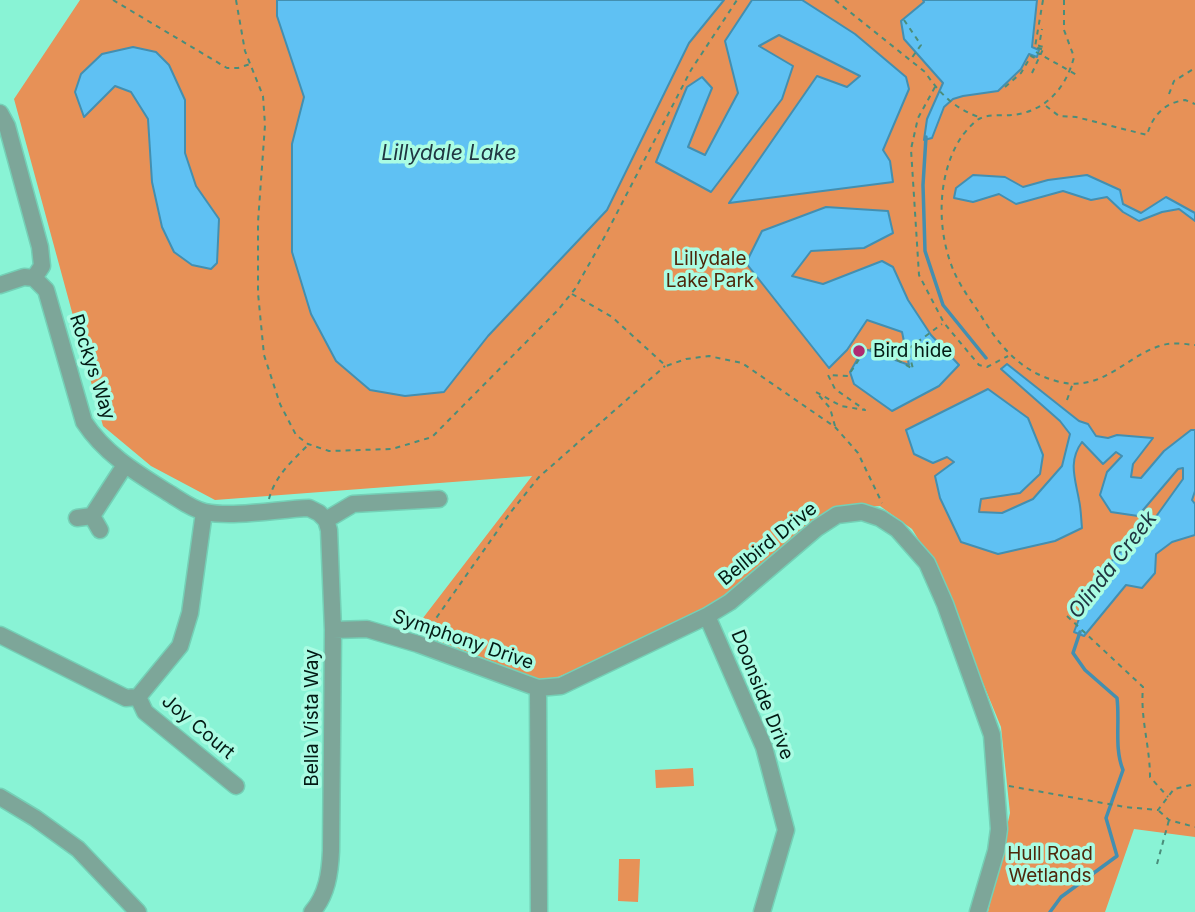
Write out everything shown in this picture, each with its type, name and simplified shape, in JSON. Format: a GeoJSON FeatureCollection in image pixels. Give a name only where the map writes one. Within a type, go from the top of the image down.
{"type":"FeatureCollection","features":[{"type":"Feature","properties":{"kind":"street"},"geometry":{"type":"LineString","coordinates":[[0,113],[7,127],[40,247],[42,266],[34,278],[24,277],[0,285]]}},
{"type":"Feature","properties":{"kind":"street","name":"Rockys Way"},"geometry":{"type":"LineString","coordinates":[[34,278],[46,289],[84,422],[94,438],[125,465],[189,506],[204,512],[220,514],[309,508],[326,520]]}},
{"type":"Feature","properties":{"kind":"street"},"geometry":{"type":"LineString","coordinates":[[89,522],[125,465]]}},
{"type":"Feature","properties":{"kind":"street"},"geometry":{"type":"LineString","coordinates":[[326,520],[354,504],[439,499]]}},
{"type":"Feature","properties":{"kind":"street"},"geometry":{"type":"LineString","coordinates":[[0,635],[107,690],[126,698],[138,697],[180,646],[190,613],[204,512]]}},
{"type":"Feature","properties":{"kind":"street","name":"Bellbird Drive"},"geometry":{"type":"LineString","coordinates":[[538,688],[561,686],[707,616],[730,602],[817,528],[837,515],[862,512],[880,518],[897,529],[927,563],[950,617],[992,735],[999,829],[996,851],[978,912]]}},
{"type":"Feature","properties":{"kind":"street","name":"Bella Vista Way"},"geometry":{"type":"LineString","coordinates":[[312,912],[326,890],[330,871],[333,630],[330,530],[326,520]]}},
{"type":"Feature","properties":{"kind":"street","name":"Doonside Drive"},"geometry":{"type":"LineString","coordinates":[[707,616],[764,747],[786,830],[762,912]]}},
{"type":"Feature","properties":{"kind":"street","name":"Symphony Drive"},"geometry":{"type":"LineString","coordinates":[[333,630],[366,629],[418,644],[538,688]]}},
{"type":"Feature","properties":{"kind":"street"},"geometry":{"type":"LineString","coordinates":[[538,688],[539,912]]}},
{"type":"Feature","properties":{"kind":"street","name":"Joy Court"},"geometry":{"type":"LineString","coordinates":[[138,697],[145,712],[236,786]]}},
{"type":"Feature","properties":{"kind":"street"},"geometry":{"type":"LineString","coordinates":[[0,797],[78,849],[138,912]]}},
{"type":"Feature","properties":{"kind":"path"},"geometry":{"type":"LineString","coordinates":[[113,0],[227,68],[250,64]]}},
{"type":"Feature","properties":{"kind":"path"},"geometry":{"type":"LineString","coordinates":[[236,0],[245,51],[263,96],[265,125],[258,222],[258,293],[264,355],[280,404],[296,435],[308,444],[329,452],[392,449],[432,437],[571,294],[605,236],[691,70],[737,0]]}},
{"type":"Feature","properties":{"kind":"path"},"geometry":{"type":"LineString","coordinates":[[835,0],[925,72],[936,89],[955,106],[980,118],[1025,113],[1044,105],[1065,82],[1074,57],[1064,30],[1064,0]]}},
{"type":"Feature","properties":{"kind":"path"},"geometry":{"type":"LineString","coordinates":[[1043,0],[1038,37],[1039,46],[1044,47],[1044,50]]}},
{"type":"Feature","properties":{"kind":"path"},"geometry":{"type":"LineString","coordinates":[[904,20],[921,45],[910,60]]}},
{"type":"Feature","properties":{"kind":"path"},"geometry":{"type":"LineString","coordinates":[[1042,29],[1035,47],[1044,50]]}},
{"type":"Feature","properties":{"kind":"path"},"geometry":{"type":"LineString","coordinates":[[1032,73],[1044,50]]}},
{"type":"Feature","properties":{"kind":"path"},"geometry":{"type":"LineString","coordinates":[[1036,52],[1077,75]]}},
{"type":"Feature","properties":{"kind":"path"},"geometry":{"type":"LineString","coordinates":[[1005,87],[1021,73],[1031,56],[1039,60]]}},
{"type":"Feature","properties":{"kind":"path"},"geometry":{"type":"LineString","coordinates":[[1169,94],[1174,81],[1195,68]]}},
{"type":"Feature","properties":{"kind":"path"},"geometry":{"type":"LineString","coordinates":[[936,89],[918,118],[911,149],[919,275],[944,323],[979,365],[987,367],[1009,356]]}},
{"type":"Feature","properties":{"kind":"path"},"geometry":{"type":"LineString","coordinates":[[1044,105],[1059,116],[1076,117],[1147,135],[1156,115],[1165,107],[1185,100],[1195,104]]}},
{"type":"Feature","properties":{"kind":"path"},"geometry":{"type":"LineString","coordinates":[[980,118],[963,135],[953,154],[945,180],[941,213],[947,248],[957,278],[999,345],[1009,356],[1061,382],[1084,383],[1108,376],[1163,345],[1195,345]]}},
{"type":"Feature","properties":{"kind":"path"},"geometry":{"type":"LineString","coordinates":[[571,294],[611,317],[666,366]]}},
{"type":"Feature","properties":{"kind":"path"},"geometry":{"type":"LineString","coordinates":[[835,427],[830,408],[817,392],[841,407],[865,410],[835,389],[828,375],[848,376],[860,358],[872,349],[880,350],[913,369],[908,349],[944,323]]}},
{"type":"Feature","properties":{"kind":"path"},"geometry":{"type":"LineString","coordinates":[[418,644],[510,513],[539,477],[666,366],[686,359],[709,356],[742,363],[835,427],[858,453],[881,498],[883,509]]}},
{"type":"Feature","properties":{"kind":"path"},"geometry":{"type":"LineString","coordinates":[[1067,400],[1074,383]]}},
{"type":"Feature","properties":{"kind":"path"},"geometry":{"type":"LineString","coordinates":[[269,510],[268,497],[274,483],[308,444]]}},
{"type":"Feature","properties":{"kind":"path"},"geometry":{"type":"LineString","coordinates":[[1067,616],[1143,687],[1141,708],[1150,754],[1150,777],[1168,797]]}},
{"type":"Feature","properties":{"kind":"path"},"geometry":{"type":"LineString","coordinates":[[1002,785],[1125,807],[1158,810],[1169,820],[1195,827]]}},
{"type":"Feature","properties":{"kind":"path"},"geometry":{"type":"LineString","coordinates":[[1158,810],[1174,789],[1195,785]]}},
{"type":"Feature","properties":{"kind":"path"},"geometry":{"type":"LineString","coordinates":[[1157,864],[1169,820]]}},
{"type":"Feature","properties":{"kind":"green space","name":"Lillydale Lake Park"},"geometry":{"type":"Polygon","coordinates":[[[80,0],[1195,0],[1195,837],[1134,829],[1105,912],[988,912],[1010,813],[1001,727],[935,566],[912,529],[880,506],[838,509],[718,601],[613,654],[546,682],[413,631],[532,476],[215,500],[151,466],[103,426],[14,99],[80,0]]]}},
{"type":"Feature","properties":{"kind":"green space"},"geometry":{"type":"Polygon","coordinates":[[[693,768],[694,786],[656,788],[655,770],[693,768]]]}},
{"type":"Feature","properties":{"kind":"green space"},"geometry":{"type":"Polygon","coordinates":[[[619,859],[640,859],[638,902],[618,901],[619,859]]]}},
{"type":"Feature","properties":{"kind":"water","name":"Lillydale Lake"},"geometry":{"type":"Polygon","coordinates":[[[277,0],[724,0],[689,43],[607,210],[488,336],[444,392],[405,396],[370,390],[336,361],[311,314],[292,252],[292,144],[304,97],[277,16],[277,0]]]}},
{"type":"Feature","properties":{"kind":"water"},"geometry":{"type":"Polygon","coordinates":[[[752,0],[802,0],[855,34],[906,77],[909,89],[883,150],[890,161],[893,182],[729,203],[817,76],[847,87],[860,76],[779,35],[759,46],[793,66],[782,99],[711,192],[656,162],[687,87],[702,77],[712,88],[688,147],[705,155],[738,93],[725,41],[752,0]]]}},
{"type":"Feature","properties":{"kind":"water"},"geometry":{"type":"Polygon","coordinates":[[[923,0],[1037,0],[1032,47],[1039,50],[1037,57],[1029,54],[1021,69],[998,91],[953,99],[944,107],[932,138],[924,140],[927,119],[943,83],[904,39],[901,21],[924,2],[923,0]]]}},
{"type":"Feature","properties":{"kind":"water"},"geometry":{"type":"Polygon","coordinates":[[[133,47],[156,52],[169,65],[185,100],[185,153],[196,186],[219,219],[217,263],[211,269],[192,265],[174,252],[162,227],[152,182],[148,119],[131,92],[115,86],[84,117],[75,92],[81,74],[102,54],[133,47]]]}},
{"type":"Feature","properties":{"kind":"water"},"geometry":{"type":"Polygon","coordinates":[[[973,175],[1005,177],[1023,187],[1048,180],[1087,175],[1120,190],[1123,204],[1141,213],[1166,197],[1195,213],[1195,221],[1179,209],[1139,221],[1123,212],[1107,197],[1091,200],[1063,191],[1016,204],[999,194],[973,202],[954,198],[956,188],[973,175]]]}},
{"type":"Feature","properties":{"kind":"water"},"geometry":{"type":"Polygon","coordinates":[[[826,207],[888,211],[893,233],[864,248],[811,251],[792,276],[823,284],[882,261],[893,267],[908,300],[931,335],[959,365],[939,386],[892,411],[854,384],[850,372],[861,353],[868,350],[909,365],[902,332],[867,320],[847,350],[829,368],[746,263],[762,231],[826,207]]]}},
{"type":"Feature","properties":{"kind":"water"},"geometry":{"type":"Polygon","coordinates":[[[1007,364],[1079,421],[1088,424],[1096,436],[1153,438],[1133,464],[1131,477],[1141,478],[1164,451],[1191,430],[1195,430],[1195,491],[1192,500],[1195,504],[1195,535],[1172,542],[1156,554],[1155,573],[1142,588],[1126,585],[1084,636],[1074,632],[1094,580],[1119,553],[1145,537],[1183,479],[1183,468],[1178,469],[1138,516],[1111,512],[1100,495],[1107,472],[1122,456],[1116,452],[1103,464],[1082,442],[1075,456],[1074,470],[1082,528],[1055,541],[998,554],[961,542],[940,498],[935,476],[954,462],[947,457],[933,463],[914,454],[906,430],[988,389],[1028,418],[1043,455],[1040,474],[1020,493],[981,499],[979,512],[1002,513],[1033,499],[1062,466],[1070,434],[1060,421],[1001,369],[1007,364]]]}},
{"type":"Feature","properties":{"kind":"waterway","name":"Olinda Creek"},"geometry":{"type":"LineString","coordinates":[[926,137],[923,185],[925,251],[943,305],[986,358]]}},
{"type":"Feature","properties":{"kind":"waterway","name":"Olinda Creek"},"geometry":{"type":"LineString","coordinates":[[1050,912],[1061,897],[1117,856],[1106,818],[1123,770],[1118,744],[1117,698],[1085,670],[1073,653],[1080,632]]}},
{"type":"Feature","properties":{"kind":"place","name":"Bird hide"},"geometry":{"type":"Point","coordinates":[859,351]}},
{"type":"Feature","properties":{"kind":"park label","name":"Hull Road Wetlands"},"geometry":{"type":"Point","coordinates":[1050,865]}}]}
